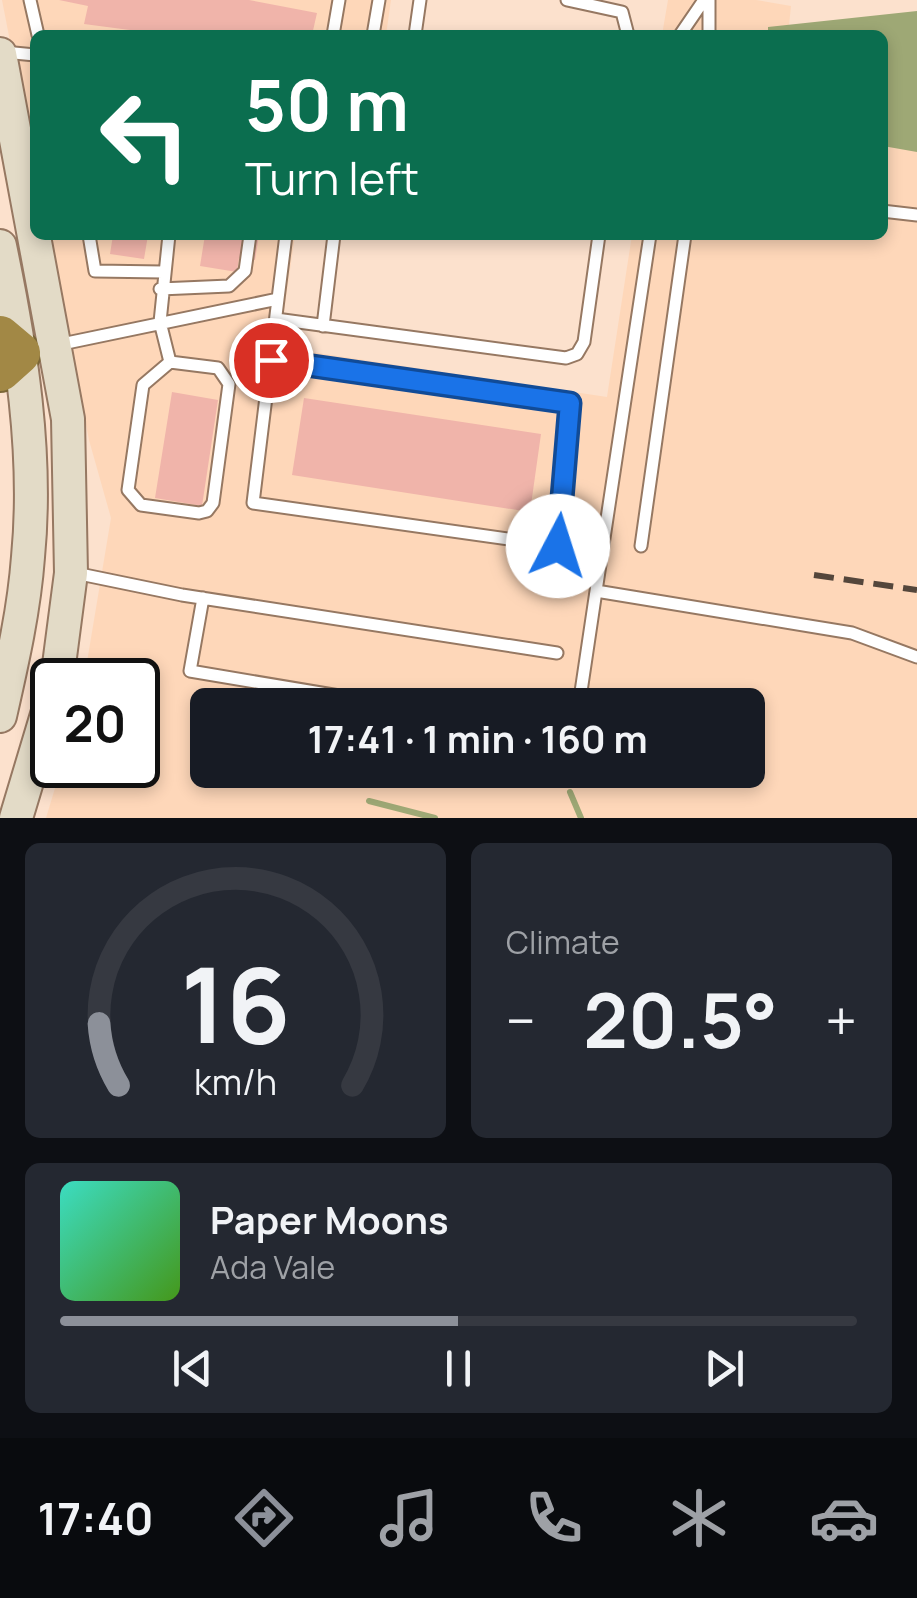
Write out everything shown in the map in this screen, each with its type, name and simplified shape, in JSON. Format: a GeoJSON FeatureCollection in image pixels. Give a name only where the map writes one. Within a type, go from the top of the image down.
{"type":"FeatureCollection","features":[{"type":"Feature","properties":{"kind":"main road"},"geometry":{"type":"LineString","coordinates":[[0,52],[18,351],[68,419],[71,572],[60,658]]}},
{"type":"Feature","properties":{"kind":"main road"},"geometry":{"type":"LineString","coordinates":[[0,246],[32,468],[20,627],[0,716]]}},
{"type":"Feature","properties":{"kind":"main road"},"geometry":{"type":"LineString","coordinates":[[16,818],[30,771]]}},
{"type":"Feature","properties":{"kind":"lane"},"geometry":{"type":"LineString","coordinates":[[30,0],[37,30]]}},
{"type":"Feature","properties":{"kind":"lane"},"geometry":{"type":"LineString","coordinates":[[334,30],[338,0]]}},
{"type":"Feature","properties":{"kind":"lane"},"geometry":{"type":"LineString","coordinates":[[374,30],[379,0]]}},
{"type":"Feature","properties":{"kind":"lane"},"geometry":{"type":"LineString","coordinates":[[415,30],[420,0]]}},
{"type":"Feature","properties":{"kind":"lane"},"geometry":{"type":"LineString","coordinates":[[568,0],[622,12],[627,30]]}},
{"type":"Feature","properties":{"kind":"lane"},"geometry":{"type":"LineString","coordinates":[[684,30],[706,0]]}},
{"type":"Feature","properties":{"kind":"lane"},"geometry":{"type":"LineString","coordinates":[[706,0],[709,30]]}},
{"type":"Feature","properties":{"kind":"lane"},"geometry":{"type":"LineString","coordinates":[[0,52],[30,54]]}},
{"type":"Feature","properties":{"kind":"lane"},"geometry":{"type":"LineString","coordinates":[[888,212],[917,215]]}},
{"type":"Feature","properties":{"kind":"lane"},"geometry":{"type":"LineString","coordinates":[[89,240],[95,271],[163,272]]}},
{"type":"Feature","properties":{"kind":"lane"},"geometry":{"type":"LineString","coordinates":[[168,240],[160,290],[160,322],[170,362]]}},
{"type":"Feature","properties":{"kind":"lane"},"geometry":{"type":"LineString","coordinates":[[160,290],[229,286],[244,271],[249,240]]}},
{"type":"Feature","properties":{"kind":"lane"},"geometry":{"type":"LineString","coordinates":[[271,360],[570,403],[558,546],[253,502],[285,240]]}},
{"type":"Feature","properties":{"kind":"lane"},"geometry":{"type":"LineString","coordinates":[[323,326],[333,240]]}},
{"type":"Feature","properties":{"kind":"lane"},"geometry":{"type":"LineString","coordinates":[[276,319],[572,356],[584,342],[599,240]]}},
{"type":"Feature","properties":{"kind":"lane"},"geometry":{"type":"LineString","coordinates":[[582,688],[649,240]]}},
{"type":"Feature","properties":{"kind":"lane"},"geometry":{"type":"LineString","coordinates":[[641,546],[684,240]]}},
{"type":"Feature","properties":{"kind":"lane"},"geometry":{"type":"LineString","coordinates":[[18,351],[278,300]]}},
{"type":"Feature","properties":{"kind":"lane"},"geometry":{"type":"LineString","coordinates":[[170,362],[218,368],[228,384],[212,503],[207,511],[140,505],[128,490],[143,385],[170,362]]}},
{"type":"Feature","properties":{"kind":"lane"},"geometry":{"type":"LineString","coordinates":[[71,572],[203,598],[557,653]]}},
{"type":"Feature","properties":{"kind":"lane"},"geometry":{"type":"LineString","coordinates":[[596,591],[852,633],[917,657]]}},
{"type":"Feature","properties":{"kind":"lane"},"geometry":{"type":"LineString","coordinates":[[203,598],[190,671],[292,688]]}},
{"type":"Feature","properties":{"kind":"shaded area"},"geometry":{"type":"Polygon","coordinates":[[[2,0],[391,0],[387,30],[30,30],[30,144],[2,0]]]}},
{"type":"Feature","properties":{"kind":"shaded area"},"geometry":{"type":"Polygon","coordinates":[[[668,0],[756,0],[791,6],[789,30],[663,30],[668,0]]]}},
{"type":"Feature","properties":{"kind":"shaded area"},"geometry":{"type":"Polygon","coordinates":[[[917,11],[917,152],[888,147],[888,30],[768,27],[917,11]]]}},
{"type":"Feature","properties":{"kind":"shaded area"},"geometry":{"type":"Polygon","coordinates":[[[888,132],[917,137],[917,818],[46,818],[55,788],[160,788],[160,658],[88,658],[111,518],[89,440],[50,240],[294,240],[279,347],[607,397],[631,240],[888,240],[888,132]]]}},
{"type":"Feature","properties":{"kind":"building"},"geometry":{"type":"Polygon","coordinates":[[[59,0],[249,0],[317,13],[313,30],[130,30],[84,24],[88,6],[59,0]]]}},
{"type":"Feature","properties":{"kind":"building"},"geometry":{"type":"Polygon","coordinates":[[[112,240],[147,240],[144,259],[110,254],[112,240]]]}},
{"type":"Feature","properties":{"kind":"building"},"geometry":{"type":"Polygon","coordinates":[[[204,240],[258,240],[255,260],[239,258],[237,272],[200,266],[204,240]]]}},
{"type":"Feature","properties":{"kind":"building"},"geometry":{"type":"Polygon","coordinates":[[[172,392],[218,400],[202,506],[155,498],[172,392]]]}},
{"type":"Feature","properties":{"kind":"building"},"geometry":{"type":"Polygon","coordinates":[[[304,398],[541,434],[530,512],[292,475],[304,398]]]}},
{"type":"Feature","properties":{"kind":"waterway"},"geometry":{"type":"LineString","coordinates":[[570,792],[581,818]]}},
{"type":"Feature","properties":{"kind":"waterway"},"geometry":{"type":"LineString","coordinates":[[369,801],[435,818]]}},
{"type":"Feature","properties":{"kind":"railway"},"geometry":{"type":"LineString","coordinates":[[814,575],[917,590]]}},
{"type":"Feature","properties":{"kind":"route"},"geometry":{"type":"LineString","coordinates":[[271,360],[570,403],[558,546]]}}]}
